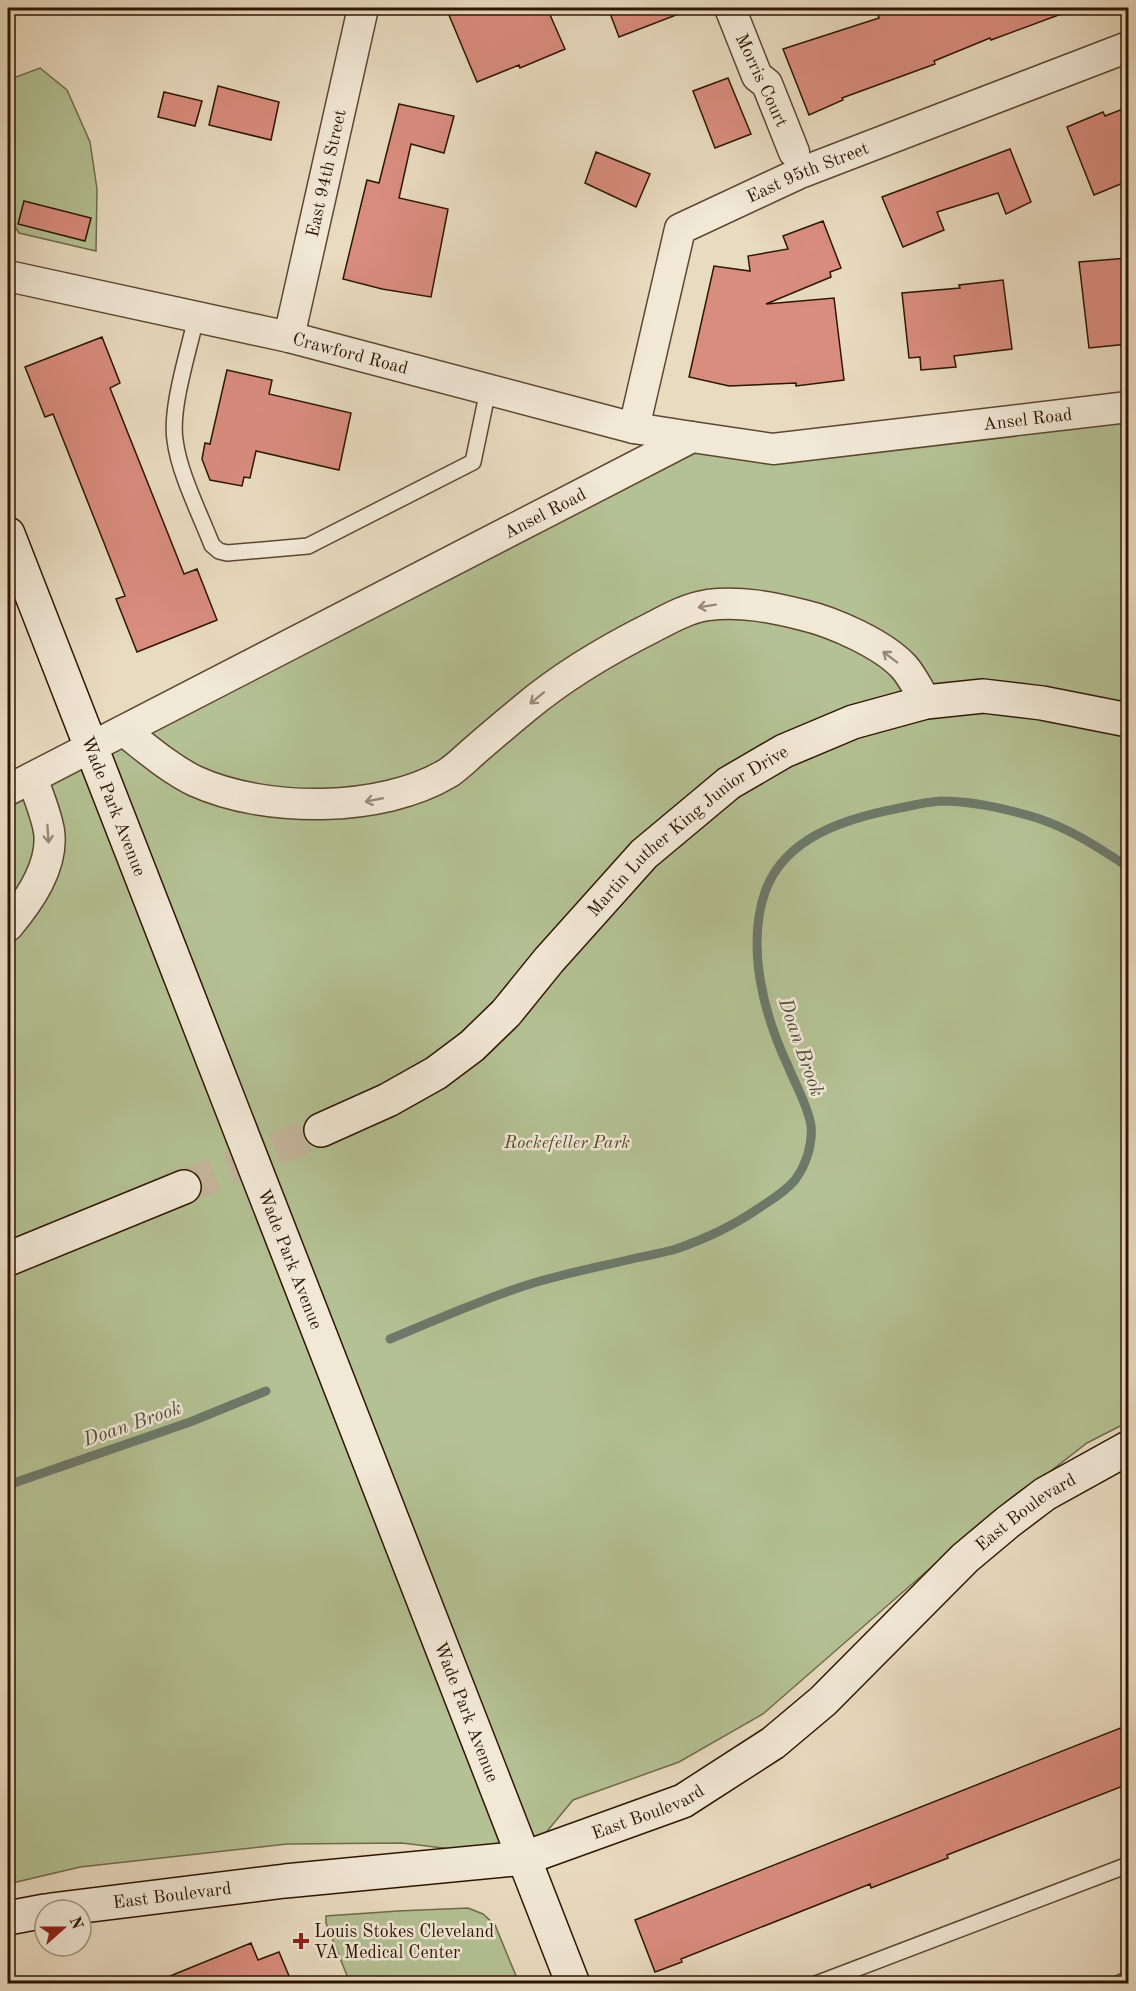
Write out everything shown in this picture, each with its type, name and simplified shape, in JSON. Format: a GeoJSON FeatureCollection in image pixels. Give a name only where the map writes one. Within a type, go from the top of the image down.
{"type":"FeatureCollection","features":[{"type":"Feature","properties":{"kind":"street","name":"East 94th Street"},"geometry":{"type":"LineString","coordinates":[[289,337],[363,8]]}},
{"type":"Feature","properties":{"kind":"street","name":"Morris Court"},"geometry":{"type":"LineString","coordinates":[[730,8],[757,76],[767,84],[794,152]]}},
{"type":"Feature","properties":{"kind":"street","name":"East 95th Street"},"geometry":{"type":"LineString","coordinates":[[634,428],[680,229],[800,173],[1128,47]]}},
{"type":"Feature","properties":{"kind":"street","name":"Crawford Road"},"geometry":{"type":"LineString","coordinates":[[8,276],[289,337],[634,428],[692,437]]}},
{"type":"Feature","properties":{"kind":"street","name":"Ansel Road"},"geometry":{"type":"LineString","coordinates":[[14,784],[124,731],[692,437],[773,449],[1128,407]]}},
{"type":"Feature","properties":{"kind":"street","name":"Wade Park Avenue"},"geometry":{"type":"LineString","coordinates":[[8,534],[573,1983]]}},
{"type":"Feature","properties":{"kind":"street"},"geometry":{"type":"LineString","coordinates":[[124,731],[152,753],[194,780],[222,791],[259,799],[297,803],[366,802],[399,795],[448,772],[542,693],[624,641],[679,613],[706,605],[763,606],[820,619],[848,631],[877,646],[904,667],[926,702]]}},
{"type":"Feature","properties":{"kind":"street","name":"Martin Luther King Junior Drive"},"geometry":{"type":"LineString","coordinates":[[321,1130],[398,1095],[436,1073],[472,1046],[506,1012],[549,960],[644,854],[729,783],[784,751],[853,722],[926,702],[983,696],[1042,703],[1128,720]]}},
{"type":"Feature","properties":{"kind":"street"},"geometry":{"type":"LineString","coordinates":[[8,926],[40,880],[48,854],[49,832],[14,784]]}},
{"type":"Feature","properties":{"kind":"street"},"geometry":{"type":"LineString","coordinates":[[8,1259],[184,1187]]}},
{"type":"Feature","properties":{"kind":"street","name":"East Boulevard"},"geometry":{"type":"LineString","coordinates":[[93,1905],[285,1881],[525,1858],[683,1801],[773,1743],[823,1701],[965,1558],[1045,1494],[1128,1448]]}},
{"type":"Feature","properties":{"kind":"street"},"geometry":{"type":"LineString","coordinates":[[8,1918],[33,1913]]}},
{"type":"Feature","properties":{"kind":"lane"},"geometry":{"type":"LineString","coordinates":[[196,317],[174,415],[174,440],[212,545],[219,551],[308,546],[472,462],[488,390]]}},
{"type":"Feature","properties":{"kind":"lane"},"geometry":{"type":"LineString","coordinates":[[816,1983],[1128,1865]]}},
{"type":"Feature","properties":{"kind":"lane"},"geometry":{"type":"LineString","coordinates":[[1118,1983],[1128,1979]]}},
{"type":"Feature","properties":{"kind":"green space"},"geometry":{"type":"Polygon","coordinates":[[[40,68],[67,90],[90,142],[97,189],[96,251],[19,233],[8,215],[8,80],[40,68]]]}},
{"type":"Feature","properties":{"kind":"green space","name":"Rockefeller Park"},"geometry":{"type":"Polygon","coordinates":[[[1128,407],[1128,1422],[1087,1443],[966,1537],[763,1714],[679,1762],[573,1800],[525,1858],[402,1843],[287,1844],[80,1867],[8,1884],[8,799],[692,437],[773,449],[1128,407]]]}},
{"type":"Feature","properties":{"kind":"green space"},"geometry":{"type":"Polygon","coordinates":[[[468,1908],[483,1914],[495,1925],[519,1983],[350,1983],[326,1923],[326,1916],[468,1908]]]}},
{"type":"Feature","properties":{"kind":"building"},"geometry":{"type":"Polygon","coordinates":[[[446,8],[547,8],[565,49],[520,68],[519,65],[477,82],[446,8]]]}},
{"type":"Feature","properties":{"kind":"building"},"geometry":{"type":"Polygon","coordinates":[[[608,8],[689,8],[689,10],[619,37],[608,8]]]}},
{"type":"Feature","properties":{"kind":"building"},"geometry":{"type":"Polygon","coordinates":[[[899,8],[1071,8],[1072,10],[991,40],[990,38],[934,61],[935,64],[842,98],[843,100],[809,115],[783,49],[879,18],[878,15],[899,8]]]}},
{"type":"Feature","properties":{"kind":"building"},"geometry":{"type":"Polygon","coordinates":[[[728,78],[751,134],[715,148],[693,91],[728,78]]]}},
{"type":"Feature","properties":{"kind":"building"},"geometry":{"type":"Polygon","coordinates":[[[218,86],[279,102],[271,140],[209,125],[218,86]]]}},
{"type":"Feature","properties":{"kind":"building"},"geometry":{"type":"Polygon","coordinates":[[[164,92],[202,101],[195,126],[158,117],[164,92]]]}},
{"type":"Feature","properties":{"kind":"building"},"geometry":{"type":"Polygon","coordinates":[[[399,104],[454,116],[444,153],[411,144],[399,198],[448,209],[431,297],[382,289],[343,279],[367,180],[379,183],[399,104]]]}},
{"type":"Feature","properties":{"kind":"building"},"geometry":{"type":"Polygon","coordinates":[[[1128,107],[1128,181],[1094,195],[1067,127],[1103,112],[1105,116],[1128,107]]]}},
{"type":"Feature","properties":{"kind":"building"},"geometry":{"type":"Polygon","coordinates":[[[1010,149],[1031,202],[1006,214],[998,193],[937,212],[944,230],[903,247],[882,197],[1010,149]]]}},
{"type":"Feature","properties":{"kind":"building"},"geometry":{"type":"Polygon","coordinates":[[[596,152],[650,174],[636,207],[585,183],[596,152]]]}},
{"type":"Feature","properties":{"kind":"building"},"geometry":{"type":"Polygon","coordinates":[[[24,201],[91,218],[85,241],[18,224],[24,201]]]}},
{"type":"Feature","properties":{"kind":"building"},"geometry":{"type":"Polygon","coordinates":[[[823,221],[841,268],[830,272],[831,277],[766,304],[834,298],[844,380],[796,386],[796,383],[729,386],[689,377],[714,266],[750,271],[748,256],[788,249],[783,236],[823,221]]]}},
{"type":"Feature","properties":{"kind":"building"},"geometry":{"type":"Polygon","coordinates":[[[1128,258],[1128,344],[1089,348],[1079,262],[1128,258]]]}},
{"type":"Feature","properties":{"kind":"building"},"geometry":{"type":"Polygon","coordinates":[[[1003,280],[1012,349],[954,356],[956,367],[921,370],[920,357],[909,358],[902,293],[960,288],[959,285],[1003,280]]]}},
{"type":"Feature","properties":{"kind":"building"},"geometry":{"type":"Polygon","coordinates":[[[102,337],[120,383],[110,388],[184,574],[197,569],[217,620],[137,652],[116,599],[125,596],[53,414],[45,417],[25,367],[102,337]]]}},
{"type":"Feature","properties":{"kind":"building"},"geometry":{"type":"Polygon","coordinates":[[[227,370],[272,380],[269,394],[351,413],[339,470],[256,451],[250,478],[244,477],[242,486],[210,480],[202,459],[205,443],[210,444],[227,370]]]}},
{"type":"Feature","properties":{"kind":"building"},"geometry":{"type":"Polygon","coordinates":[[[1128,1725],[1128,1784],[947,1855],[948,1858],[871,1888],[870,1884],[681,1959],[682,1962],[655,1972],[635,1920],[1128,1725]]]}},
{"type":"Feature","properties":{"kind":"building"},"geometry":{"type":"Polygon","coordinates":[[[251,1943],[258,1960],[279,1952],[292,1983],[153,1983],[251,1943]]]}},
{"type":"Feature","properties":{"kind":"waterway","name":"Doan Brook"},"geometry":{"type":"LineString","coordinates":[[390,1339],[524,1286],[671,1250],[698,1241],[749,1215],[795,1180],[808,1154],[811,1125],[804,1102],[779,1046],[765,1003],[760,981],[757,936],[765,892],[774,873],[786,858],[818,834],[836,825],[876,813],[923,803],[953,801],[1002,809],[1049,822],[1128,867]]}},
{"type":"Feature","properties":{"kind":"waterway","name":"Doan Brook"},"geometry":{"type":"LineString","coordinates":[[8,1485],[190,1422],[266,1391]]}},
{"type":"Feature","properties":{"kind":"tunnel"},"geometry":{"type":"LineString","coordinates":[[184,1187],[321,1130]]}},
{"type":"Feature","properties":{"kind":"place","name":"Louis Stokes Cleveland VA Medical Center"},"geometry":{"type":"Point","coordinates":[301,1941]}}]}
